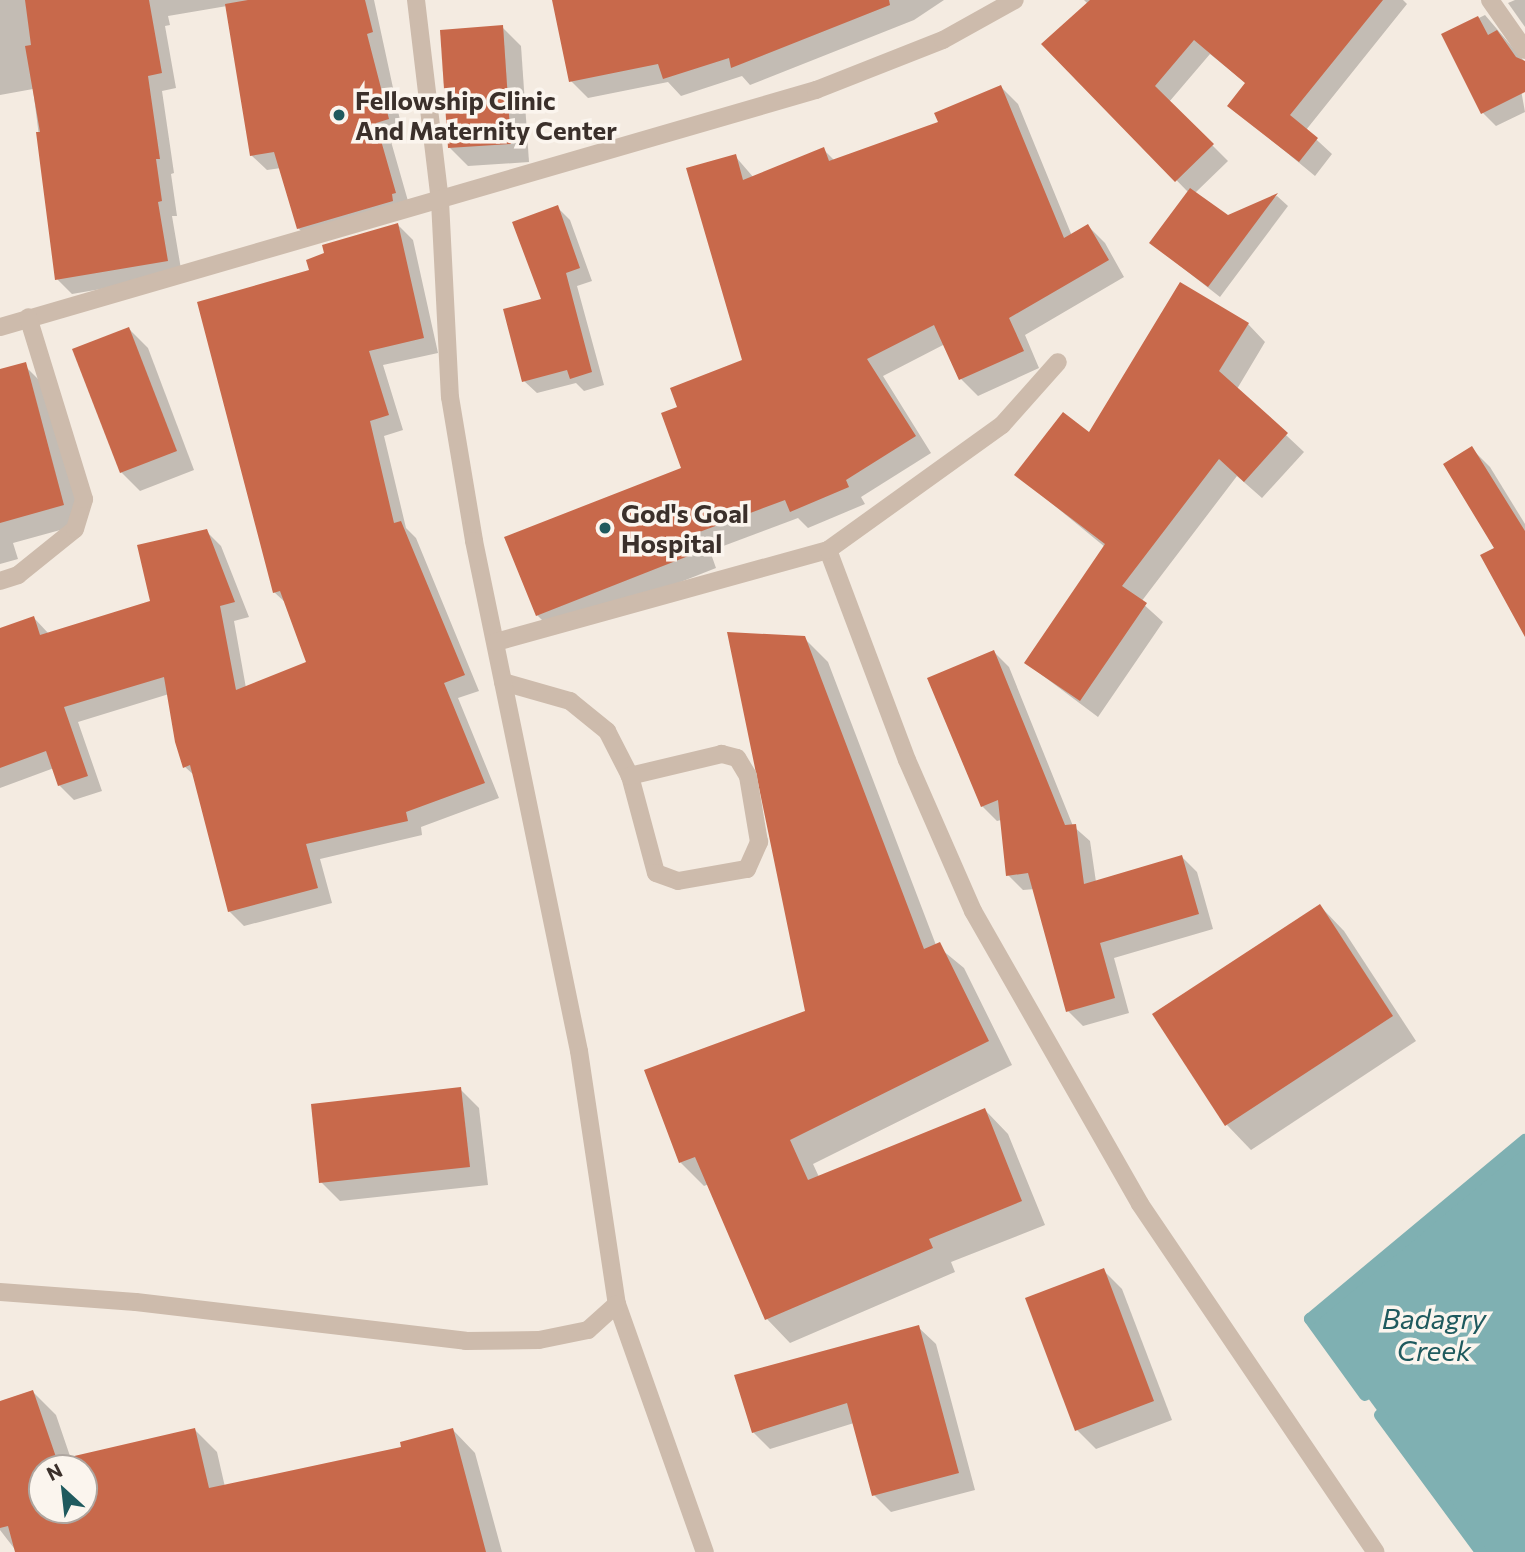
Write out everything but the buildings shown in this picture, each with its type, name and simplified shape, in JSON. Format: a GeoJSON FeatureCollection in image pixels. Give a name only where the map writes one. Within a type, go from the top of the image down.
{"type":"FeatureCollection","features":[{"type":"Feature","properties":{"kind":"street"},"geometry":{"type":"LineString","coordinates":[[416,0],[440,201],[450,397],[503,682],[579,1051],[617,1304],[705,1552]]}},
{"type":"Feature","properties":{"kind":"street"},"geometry":{"type":"LineString","coordinates":[[0,327],[816,90],[943,40],[1015,0]]}},
{"type":"Feature","properties":{"kind":"street"},"geometry":{"type":"LineString","coordinates":[[1490,0],[1525,50]]}},
{"type":"Feature","properties":{"kind":"street"},"geometry":{"type":"LineString","coordinates":[[0,581],[18,575],[75,529],[83,499],[28,317]]}},
{"type":"Feature","properties":{"kind":"street"},"geometry":{"type":"LineString","coordinates":[[496,642],[828,550],[1002,425],[1058,362]]}},
{"type":"Feature","properties":{"kind":"street"},"geometry":{"type":"LineString","coordinates":[[828,550],[906,760],[973,911],[1140,1204],[1376,1552]]}},
{"type":"Feature","properties":{"kind":"street"},"geometry":{"type":"LineString","coordinates":[[503,682],[570,701],[607,731],[630,776],[656,873],[678,881],[747,869],[759,842],[748,776],[737,758],[722,754],[630,776]]}},
{"type":"Feature","properties":{"kind":"street"},"geometry":{"type":"LineString","coordinates":[[0,1292],[135,1302],[466,1341],[539,1340],[588,1330],[617,1304]]}},
{"type":"Feature","properties":{"kind":"water","name":"Badagry Creek"},"geometry":{"type":"Polygon","coordinates":[[[1525,1140],[1525,1552],[1481,1552],[1310,1319],[1525,1140]]]}},
{"type":"Feature","properties":{"kind":"waterway"},"geometry":{"type":"LineString","coordinates":[[1365,1395],[1310,1319],[1525,1140]]}},
{"type":"Feature","properties":{"kind":"waterway"},"geometry":{"type":"LineString","coordinates":[[1380,1415],[1481,1552]]}},
{"type":"Feature","properties":{"kind":"place","name":"Fellowship Clinic And Maternity Center"},"geometry":{"type":"Point","coordinates":[339,115]}},
{"type":"Feature","properties":{"kind":"place","name":"God's Goal Hospital"},"geometry":{"type":"Point","coordinates":[605,528]}}]}
